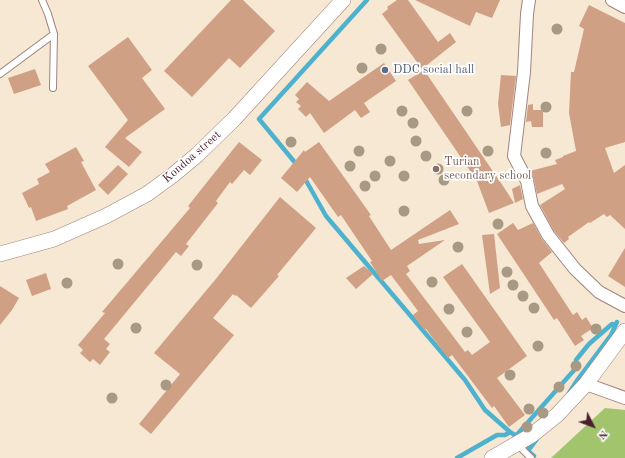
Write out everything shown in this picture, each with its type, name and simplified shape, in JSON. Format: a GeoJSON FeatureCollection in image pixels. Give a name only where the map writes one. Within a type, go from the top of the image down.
{"type":"FeatureCollection","features":[{"type":"Feature","properties":{"kind":"street","name":"Kondoa street"},"geometry":{"type":"LineString","coordinates":[[0,254],[54,239],[106,216],[147,194],[173,175],[234,118],[343,0]]}},
{"type":"Feature","properties":{"kind":"street"},"geometry":{"type":"LineString","coordinates":[[529,0],[524,72],[514,156],[527,181],[532,206],[548,235],[575,269],[598,292],[625,306]]}},
{"type":"Feature","properties":{"kind":"street"},"geometry":{"type":"LineString","coordinates":[[612,0],[625,7]]}},
{"type":"Feature","properties":{"kind":"street"},"geometry":{"type":"LineString","coordinates":[[492,458],[532,435],[557,415],[586,384],[625,331]]}},
{"type":"Feature","properties":{"kind":"street"},"geometry":{"type":"LineString","coordinates":[[586,384],[625,398]]}},
{"type":"Feature","properties":{"kind":"lane"},"geometry":{"type":"LineString","coordinates":[[42,0],[54,34],[53,88]]}},
{"type":"Feature","properties":{"kind":"lane"},"geometry":{"type":"LineString","coordinates":[[0,74],[54,34]]}},
{"type":"Feature","properties":{"kind":"lane"},"geometry":{"type":"LineString","coordinates":[[517,444],[531,458]]}},
{"type":"Feature","properties":{"kind":"green space"},"geometry":{"type":"Polygon","coordinates":[[[605,408],[625,410],[625,458],[551,458],[605,408]]]}},
{"type":"Feature","properties":{"kind":"building"},"geometry":{"type":"Polygon","coordinates":[[[231,0],[243,0],[275,31],[240,68],[229,58],[192,97],[164,71],[231,0]]]}},
{"type":"Feature","properties":{"kind":"building"},"geometry":{"type":"Polygon","coordinates":[[[397,0],[408,0],[438,42],[450,33],[456,42],[422,69],[382,14],[388,9],[387,7],[397,0]]]}},
{"type":"Feature","properties":{"kind":"building"},"geometry":{"type":"Polygon","coordinates":[[[415,0],[500,0],[492,18],[476,12],[470,26],[415,0]]]}},
{"type":"Feature","properties":{"kind":"building"},"geometry":{"type":"Polygon","coordinates":[[[589,5],[625,23],[625,142],[605,148],[614,173],[625,165],[625,229],[610,215],[607,217],[604,214],[590,223],[589,222],[568,237],[569,239],[564,243],[554,231],[540,205],[565,189],[562,184],[537,194],[534,179],[530,171],[557,164],[555,160],[576,151],[569,113],[571,72],[574,72],[584,29],[579,26],[589,5]]]}},
{"type":"Feature","properties":{"kind":"building"},"geometry":{"type":"Polygon","coordinates":[[[128,37],[152,70],[142,78],[165,109],[125,138],[142,152],[129,167],[105,147],[128,120],[88,66],[128,37]]]}},
{"type":"Feature","properties":{"kind":"building"},"geometry":{"type":"Polygon","coordinates":[[[384,63],[396,81],[364,103],[370,112],[361,118],[355,110],[324,133],[310,113],[306,117],[298,109],[301,106],[296,102],[299,99],[295,95],[307,82],[329,101],[384,63]]]}},
{"type":"Feature","properties":{"kind":"building"},"geometry":{"type":"Polygon","coordinates":[[[35,69],[41,85],[14,94],[8,78],[35,69]]]}},
{"type":"Feature","properties":{"kind":"building"},"geometry":{"type":"Polygon","coordinates":[[[424,70],[514,203],[489,213],[477,181],[408,80],[424,70]]]}},
{"type":"Feature","properties":{"kind":"building"},"geometry":{"type":"Polygon","coordinates":[[[501,75],[516,76],[510,125],[501,127],[498,104],[501,75]]]}},
{"type":"Feature","properties":{"kind":"building"},"geometry":{"type":"Polygon","coordinates":[[[533,104],[533,110],[543,110],[543,127],[532,127],[531,121],[526,122],[528,105],[533,104]]]}},
{"type":"Feature","properties":{"kind":"building"},"geometry":{"type":"Polygon","coordinates":[[[239,142],[262,160],[250,175],[244,170],[232,184],[230,182],[216,201],[218,203],[186,244],[189,246],[181,256],[176,252],[104,339],[110,344],[106,349],[110,352],[100,365],[93,359],[90,362],[80,353],[83,350],[78,345],[105,313],[102,312],[190,208],[188,206],[239,142]]]}},
{"type":"Feature","properties":{"kind":"building"},"geometry":{"type":"Polygon","coordinates":[[[319,142],[371,215],[369,216],[391,250],[450,210],[459,224],[418,240],[419,244],[445,240],[407,266],[410,271],[406,274],[465,352],[468,350],[472,355],[490,342],[443,277],[462,264],[527,356],[497,378],[525,415],[509,427],[494,406],[492,408],[452,355],[448,358],[426,329],[424,330],[413,315],[418,311],[391,275],[382,281],[370,262],[372,261],[341,215],[338,217],[310,177],[297,192],[281,178],[304,150],[305,152],[319,142]]]}},
{"type":"Feature","properties":{"kind":"building"},"geometry":{"type":"Polygon","coordinates":[[[76,147],[84,161],[81,162],[96,190],[67,206],[68,209],[36,221],[31,207],[29,208],[22,193],[39,184],[37,179],[50,172],[45,164],[76,147]]]}},
{"type":"Feature","properties":{"kind":"building"},"geometry":{"type":"Polygon","coordinates":[[[118,165],[128,174],[108,195],[98,185],[118,165]]]}},
{"type":"Feature","properties":{"kind":"building"},"geometry":{"type":"Polygon","coordinates":[[[520,185],[523,199],[515,203],[512,189],[520,185]]]}},
{"type":"Feature","properties":{"kind":"building"},"geometry":{"type":"Polygon","coordinates":[[[280,197],[316,228],[277,275],[279,276],[251,308],[233,294],[213,318],[234,335],[151,434],[139,424],[180,374],[154,353],[215,280],[280,197]]]}},
{"type":"Feature","properties":{"kind":"building"},"geometry":{"type":"Polygon","coordinates":[[[513,223],[518,230],[533,223],[542,239],[552,252],[539,263],[573,315],[577,312],[582,320],[586,317],[593,328],[581,336],[584,340],[575,346],[557,318],[554,320],[497,234],[513,223]]]}},
{"type":"Feature","properties":{"kind":"building"},"geometry":{"type":"Polygon","coordinates":[[[494,234],[500,288],[490,294],[482,235],[494,234]]]}},
{"type":"Feature","properties":{"kind":"building"},"geometry":{"type":"Polygon","coordinates":[[[625,248],[625,287],[608,276],[625,248]]]}},
{"type":"Feature","properties":{"kind":"building"},"geometry":{"type":"Polygon","coordinates":[[[364,266],[373,274],[356,289],[346,278],[364,266]]]}},
{"type":"Feature","properties":{"kind":"building"},"geometry":{"type":"Polygon","coordinates":[[[46,273],[51,289],[32,296],[26,280],[46,273]]]}},
{"type":"Feature","properties":{"kind":"building"},"geometry":{"type":"Polygon","coordinates":[[[0,286],[19,298],[0,325],[0,286]]]}},
{"type":"Feature","properties":{"kind":"waterway"},"geometry":{"type":"LineString","coordinates":[[297,165],[259,119],[367,0]]}},
{"type":"Feature","properties":{"kind":"waterway"},"geometry":{"type":"LineString","coordinates":[[304,177],[326,216],[465,380],[485,410],[510,432],[520,438]]}},
{"type":"Feature","properties":{"kind":"waterway"},"geometry":{"type":"LineString","coordinates":[[569,393],[611,335],[617,322]]}},
{"type":"Feature","properties":{"kind":"waterway"},"geometry":{"type":"LineString","coordinates":[[514,438],[576,368],[576,360],[589,344],[612,324],[615,325]]}},
{"type":"Feature","properties":{"kind":"waterway"},"geometry":{"type":"LineString","coordinates":[[457,458],[497,435],[505,435],[510,432]]}},
{"type":"Feature","properties":{"kind":"waterway"},"geometry":{"type":"LineString","coordinates":[[528,451],[537,439]]}},
{"type":"Feature","properties":{"kind":"waterway"},"geometry":{"type":"LineString","coordinates":[[525,442],[528,451],[534,456]]}},
{"type":"Feature","properties":{"kind":"place","name":"DDC social hall"},"geometry":{"type":"Point","coordinates":[385,70]}},
{"type":"Feature","properties":{"kind":"place","name":"Turian secondary school"},"geometry":{"type":"Point","coordinates":[436,169]}}]}
